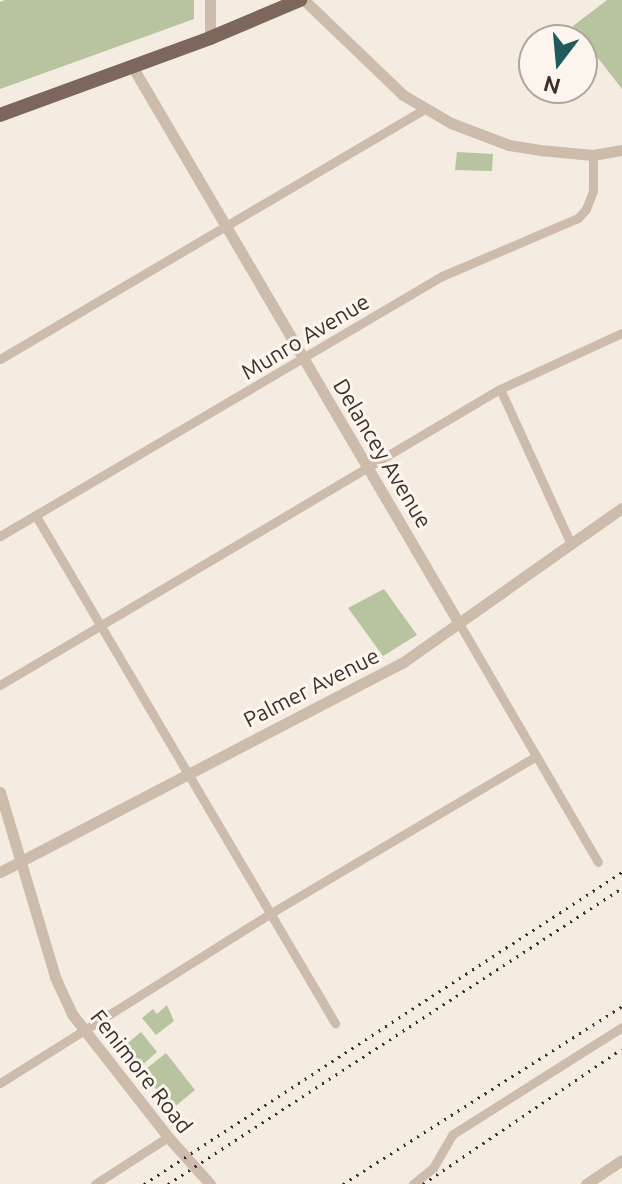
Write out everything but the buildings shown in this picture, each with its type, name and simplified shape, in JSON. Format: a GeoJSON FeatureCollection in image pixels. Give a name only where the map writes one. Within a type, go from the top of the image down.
{"type":"FeatureCollection","features":[{"type":"Feature","properties":{"kind":"main road"},"geometry":{"type":"LineString","coordinates":[[0,115],[210,38],[302,0]]}},
{"type":"Feature","properties":{"kind":"street"},"geometry":{"type":"LineString","coordinates":[[210,0],[210,38]]}},
{"type":"Feature","properties":{"kind":"street"},"geometry":{"type":"LineString","coordinates":[[302,0],[403,95],[424,109],[476,134],[509,145],[593,155],[622,150]]}},
{"type":"Feature","properties":{"kind":"street","name":"Delancey Avenue"},"geometry":{"type":"LineString","coordinates":[[132,66],[598,862]]}},
{"type":"Feature","properties":{"kind":"street"},"geometry":{"type":"LineString","coordinates":[[0,359],[424,109]]}},
{"type":"Feature","properties":{"kind":"street","name":"Munro Avenue"},"geometry":{"type":"LineString","coordinates":[[0,536],[442,276],[578,218],[586,209],[593,191],[593,155]]}},
{"type":"Feature","properties":{"kind":"street"},"geometry":{"type":"LineString","coordinates":[[0,685],[500,389],[622,333]]}},
{"type":"Feature","properties":{"kind":"street"},"geometry":{"type":"LineString","coordinates":[[500,389],[571,544]]}},
{"type":"Feature","properties":{"kind":"street","name":"Palmer Avenue"},"geometry":{"type":"LineString","coordinates":[[0,872],[19,859],[366,683],[460,625],[622,508]]}},
{"type":"Feature","properties":{"kind":"street"},"geometry":{"type":"LineString","coordinates":[[36,516],[335,1023]]}},
{"type":"Feature","properties":{"kind":"street"},"geometry":{"type":"LineString","coordinates":[[0,1083],[271,913],[535,757]]}},
{"type":"Feature","properties":{"kind":"street","name":"Fenimore Road"},"geometry":{"type":"LineString","coordinates":[[0,792],[55,977],[82,1031],[210,1184]]}},
{"type":"Feature","properties":{"kind":"street"},"geometry":{"type":"LineString","coordinates":[[413,1184],[433,1168],[453,1134],[622,1027]]}},
{"type":"Feature","properties":{"kind":"street"},"geometry":{"type":"LineString","coordinates":[[95,1184],[168,1137]]}},
{"type":"Feature","properties":{"kind":"street"},"geometry":{"type":"LineString","coordinates":[[586,1184],[622,1160]]}},
{"type":"Feature","properties":{"kind":"green space"},"geometry":{"type":"Polygon","coordinates":[[[194,0],[194,19],[0,89],[0,2],[194,0]]]}},
{"type":"Feature","properties":{"kind":"green space"},"geometry":{"type":"Polygon","coordinates":[[[607,0],[622,0],[622,89],[598,58],[598,24],[576,24],[607,0]]]}},
{"type":"Feature","properties":{"kind":"green space"},"geometry":{"type":"Polygon","coordinates":[[[457,152],[493,154],[492,171],[455,170],[457,152]]]}},
{"type":"Feature","properties":{"kind":"green space"},"geometry":{"type":"Polygon","coordinates":[[[384,589],[417,635],[383,656],[348,608],[384,589]]]}},
{"type":"Feature","properties":{"kind":"green space"},"geometry":{"type":"Polygon","coordinates":[[[167,1005],[174,1021],[156,1035],[142,1018],[153,1009],[157,1014],[167,1005]]]}},
{"type":"Feature","properties":{"kind":"green space"},"geometry":{"type":"Polygon","coordinates":[[[141,1032],[157,1052],[139,1068],[122,1048],[141,1032]]]}},
{"type":"Feature","properties":{"kind":"green space"},"geometry":{"type":"Polygon","coordinates":[[[166,1053],[195,1090],[172,1109],[142,1072],[166,1053]]]}},
{"type":"Feature","properties":{"kind":"railway"},"geometry":{"type":"LineString","coordinates":[[144,1184],[622,872]]}},
{"type":"Feature","properties":{"kind":"railway"},"geometry":{"type":"LineString","coordinates":[[168,1184],[622,888]]}},
{"type":"Feature","properties":{"kind":"railway"},"geometry":{"type":"LineString","coordinates":[[343,1184],[622,1006]]}},
{"type":"Feature","properties":{"kind":"railway"},"geometry":{"type":"LineString","coordinates":[[423,1184],[622,1049]]}}]}
